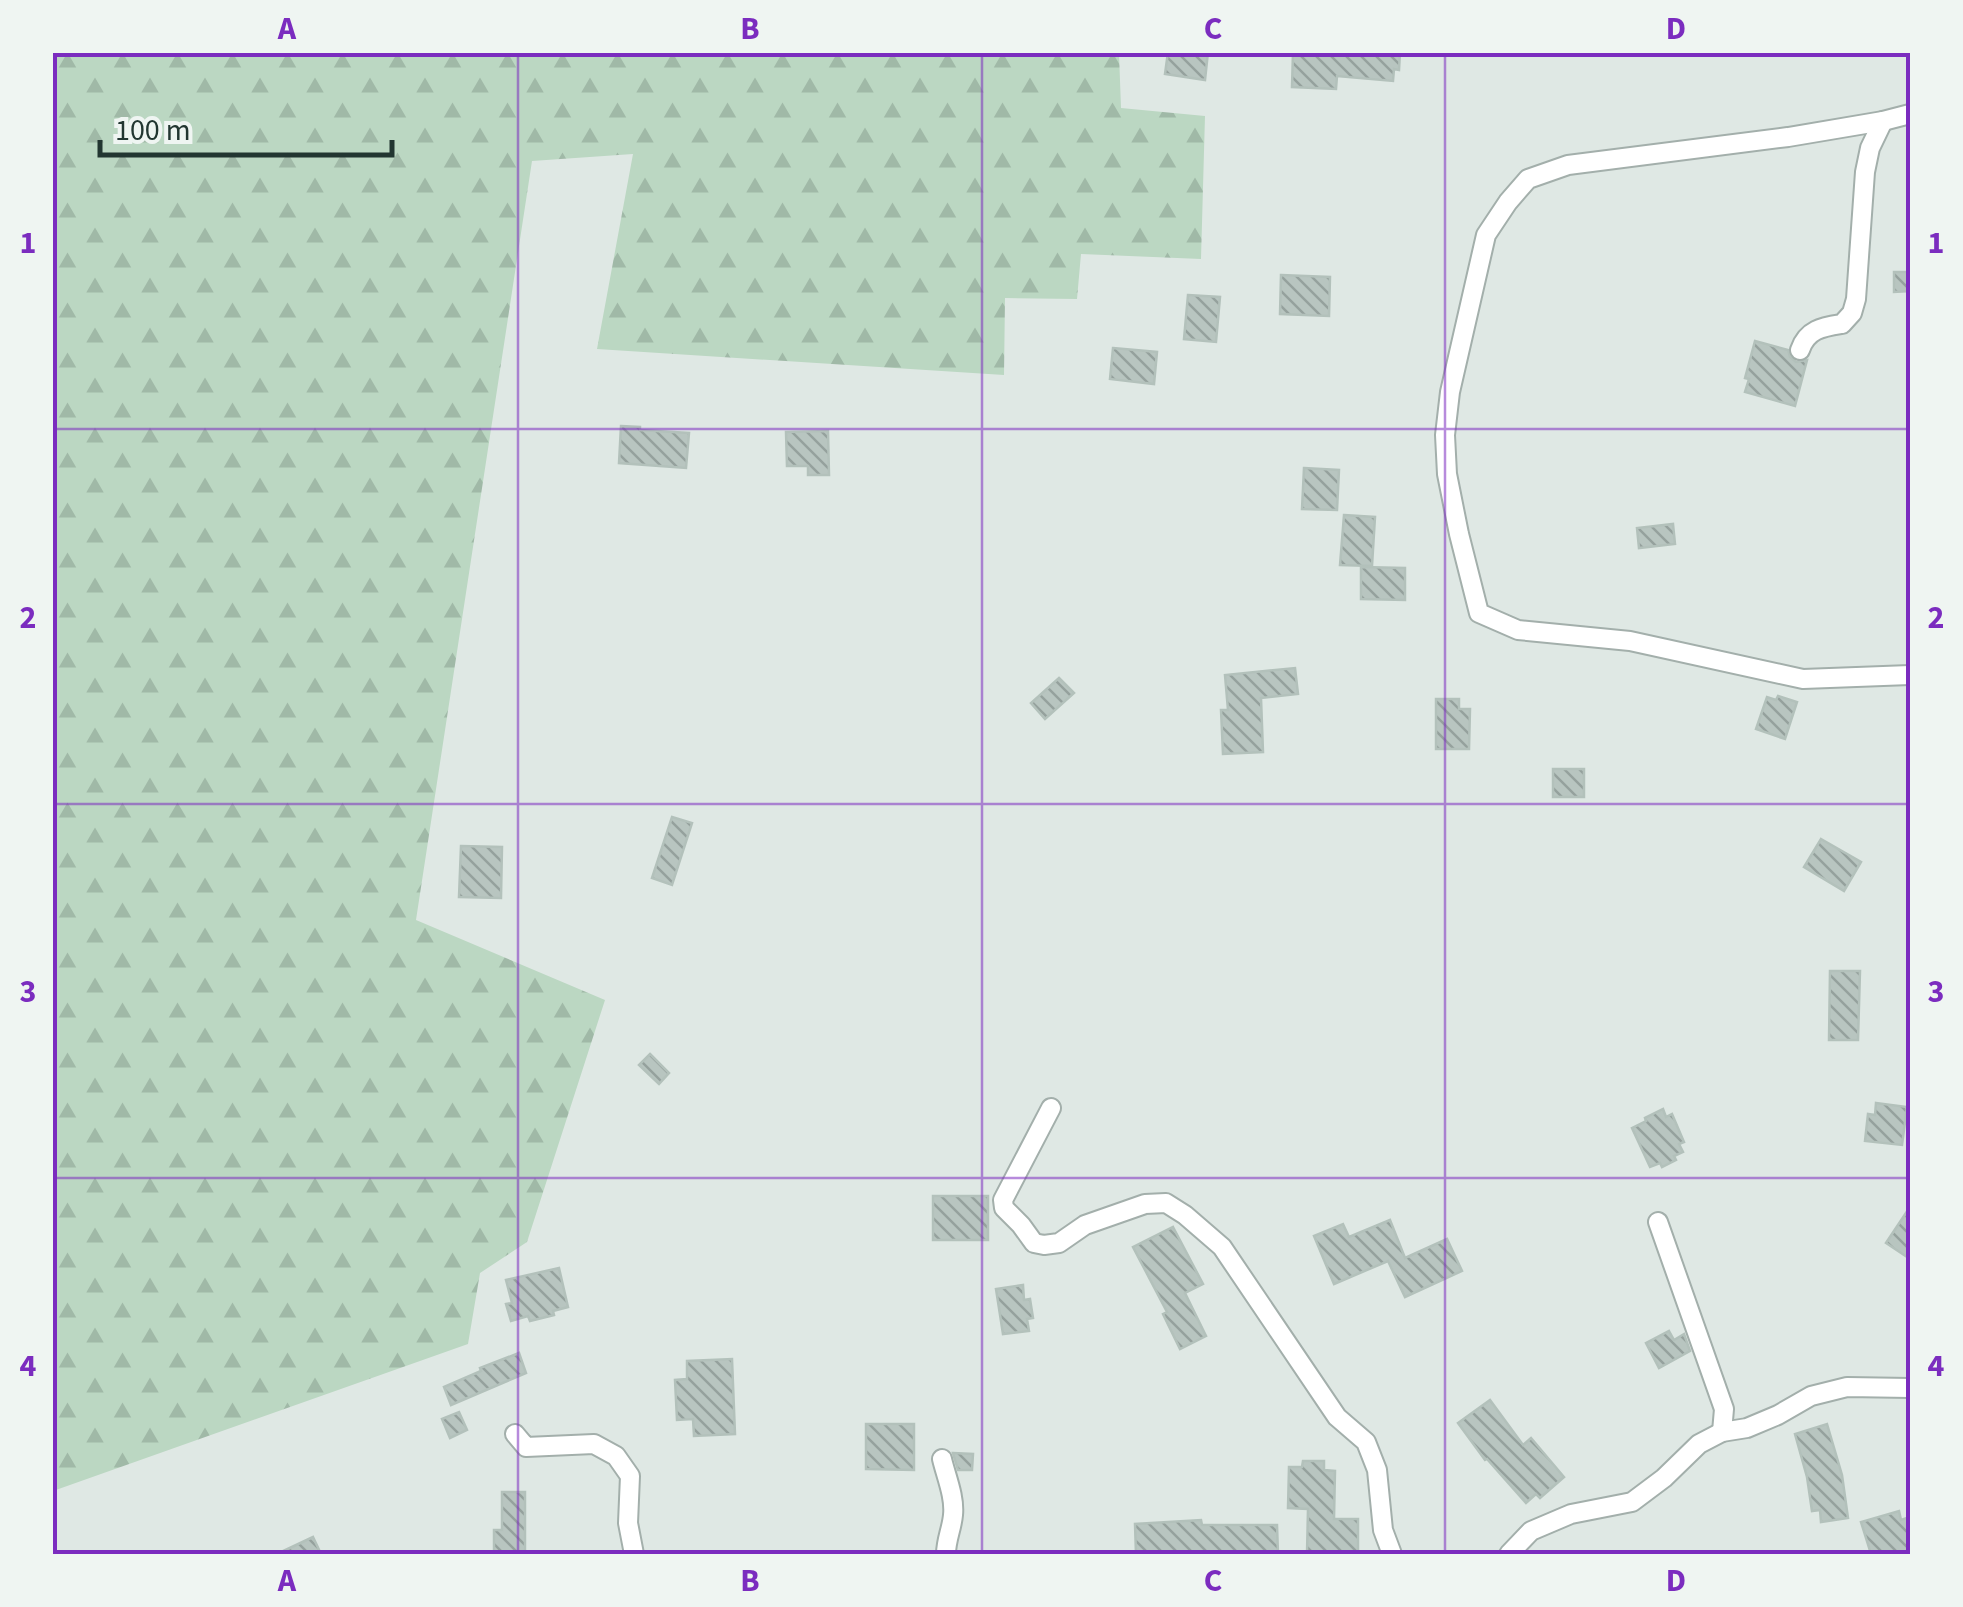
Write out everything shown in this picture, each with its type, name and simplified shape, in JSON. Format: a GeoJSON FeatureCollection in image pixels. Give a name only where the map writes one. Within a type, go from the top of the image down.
{"type":"FeatureCollection","features":[{"type":"Feature","properties":{"kind":"street"},"geometry":{"type":"LineString","coordinates":[[1910,114],[1788,137],[1568,164],[1528,179],[1486,235],[1450,392],[1445,435],[1447,474],[1479,612],[1518,630],[1630,641],[1803,679],[1910,675]]}},
{"type":"Feature","properties":{"kind":"street"},"geometry":{"type":"LineString","coordinates":[[1800,350],[1804,340],[1818,328],[1842,324],[1852,314],[1865,172],[1870,148],[1883,121]]}},
{"type":"Feature","properties":{"kind":"street"},"geometry":{"type":"LineString","coordinates":[[1051,1108],[1003,1200],[1004,1208],[1034,1243],[1044,1246],[1144,1204],[1166,1203],[1185,1214],[1222,1248],[1337,1417],[1366,1442],[1377,1470],[1383,1530],[1392,1554]]}},
{"type":"Feature","properties":{"kind":"street"},"geometry":{"type":"LineString","coordinates":[[1658,1222],[1724,1409],[1722,1432]]}},
{"type":"Feature","properties":{"kind":"street"},"geometry":{"type":"LineString","coordinates":[[1509,1554],[1531,1531],[1571,1514],[1632,1502],[1699,1444],[1722,1432],[1748,1428],[1811,1396],[1847,1387],[1910,1388]]}},
{"type":"Feature","properties":{"kind":"street"},"geometry":{"type":"LineString","coordinates":[[516,1434],[526,1447],[594,1444],[616,1456],[630,1476],[628,1523],[634,1554]]}},
{"type":"Feature","properties":{"kind":"street"},"geometry":{"type":"LineString","coordinates":[[942,1459],[953,1516],[946,1554]]}},
{"type":"Feature","properties":{"kind":"green space"},"geometry":{"type":"Polygon","coordinates":[[[52,53],[1119,53],[1121,108],[1205,116],[1201,259],[1081,254],[1077,299],[1005,298],[1004,375],[597,349],[633,154],[532,161],[416,920],[605,1000],[527,1242],[480,1273],[468,1344],[53,1491],[52,53]]]}},
{"type":"Feature","properties":{"kind":"building"},"geometry":{"type":"Polygon","coordinates":[[[1168,52],[1208,52],[1205,80],[1165,74],[1168,52]]]}},
{"type":"Feature","properties":{"kind":"building"},"geometry":{"type":"Polygon","coordinates":[[[1293,52],[1400,52],[1399,70],[1394,69],[1393,81],[1337,76],[1336,89],[1292,87],[1293,52]]]}},
{"type":"Feature","properties":{"kind":"building"},"geometry":{"type":"Polygon","coordinates":[[[1894,272],[1910,272],[1910,291],[1894,292],[1894,272]]]}},
{"type":"Feature","properties":{"kind":"building"},"geometry":{"type":"Polygon","coordinates":[[[1281,275],[1330,277],[1329,316],[1280,314],[1281,275]]]}},
{"type":"Feature","properties":{"kind":"building"},"geometry":{"type":"Polygon","coordinates":[[[1188,295],[1220,297],[1216,342],[1184,339],[1188,295]]]}},
{"type":"Feature","properties":{"kind":"building"},"geometry":{"type":"Polygon","coordinates":[[[1755,341],[1788,350],[1796,362],[1807,360],[1795,406],[1745,392],[1755,341]]]}},
{"type":"Feature","properties":{"kind":"building"},"geometry":{"type":"Polygon","coordinates":[[[1113,348],[1157,352],[1154,384],[1110,379],[1113,348]]]}},
{"type":"Feature","properties":{"kind":"building"},"geometry":{"type":"Polygon","coordinates":[[[621,426],[689,433],[686,468],[619,463],[621,426]]]}},
{"type":"Feature","properties":{"kind":"building"},"geometry":{"type":"Polygon","coordinates":[[[828,431],[829,475],[808,475],[808,466],[787,466],[786,432],[828,431]]]}},
{"type":"Feature","properties":{"kind":"building"},"geometry":{"type":"Polygon","coordinates":[[[1304,468],[1339,470],[1337,510],[1302,509],[1304,468]]]}},
{"type":"Feature","properties":{"kind":"building"},"geometry":{"type":"Polygon","coordinates":[[[1344,515],[1375,517],[1372,566],[1340,565],[1344,515]]]}},
{"type":"Feature","properties":{"kind":"building"},"geometry":{"type":"Polygon","coordinates":[[[1673,524],[1675,544],[1639,548],[1637,528],[1673,524]]]}},
{"type":"Feature","properties":{"kind":"building"},"geometry":{"type":"Polygon","coordinates":[[[1361,567],[1405,568],[1405,600],[1361,599],[1361,567]]]}},
{"type":"Feature","properties":{"kind":"building"},"geometry":{"type":"Polygon","coordinates":[[[1295,668],[1298,694],[1261,698],[1263,752],[1223,754],[1221,710],[1228,710],[1225,675],[1295,668]]]}},
{"type":"Feature","properties":{"kind":"building"},"geometry":{"type":"Polygon","coordinates":[[[1059,678],[1074,693],[1045,719],[1031,703],[1059,678]]]}},
{"type":"Feature","properties":{"kind":"building"},"geometry":{"type":"Polygon","coordinates":[[[1778,696],[1797,702],[1785,739],[1756,729],[1767,697],[1776,700],[1778,696]]]}},
{"type":"Feature","properties":{"kind":"building"},"geometry":{"type":"Polygon","coordinates":[[[1436,699],[1459,699],[1459,709],[1470,709],[1469,749],[1436,749],[1436,699]]]}},
{"type":"Feature","properties":{"kind":"building"},"geometry":{"type":"Polygon","coordinates":[[[1553,769],[1584,769],[1584,797],[1553,797],[1553,769]]]}},
{"type":"Feature","properties":{"kind":"building"},"geometry":{"type":"Polygon","coordinates":[[[672,817],[692,823],[672,885],[652,878],[672,817]]]}},
{"type":"Feature","properties":{"kind":"building"},"geometry":{"type":"Polygon","coordinates":[[[1821,839],[1861,862],[1844,891],[1804,867],[1821,839]]]}},
{"type":"Feature","properties":{"kind":"building"},"geometry":{"type":"Polygon","coordinates":[[[461,846],[502,847],[501,898],[459,897],[461,846]]]}},
{"type":"Feature","properties":{"kind":"building"},"geometry":{"type":"Polygon","coordinates":[[[1830,971],[1860,971],[1858,1040],[1829,1040],[1830,971]]]}},
{"type":"Feature","properties":{"kind":"building"},"geometry":{"type":"Polygon","coordinates":[[[650,1054],[669,1073],[659,1084],[639,1065],[650,1054]]]}},
{"type":"Feature","properties":{"kind":"building"},"geometry":{"type":"Polygon","coordinates":[[[1876,1103],[1907,1107],[1902,1145],[1865,1141],[1868,1114],[1875,1115],[1876,1103]]]}},
{"type":"Feature","properties":{"kind":"building"},"geometry":{"type":"Polygon","coordinates":[[[1663,1109],[1666,1117],[1672,1114],[1684,1142],[1679,1144],[1683,1152],[1662,1167],[1660,1163],[1650,1167],[1632,1128],[1663,1109]]]}},
{"type":"Feature","properties":{"kind":"building"},"geometry":{"type":"Polygon","coordinates":[[[933,1196],[988,1196],[988,1240],[933,1240],[933,1196]]]}},
{"type":"Feature","properties":{"kind":"building"},"geometry":{"type":"Polygon","coordinates":[[[1910,1207],[1910,1259],[1886,1243],[1910,1207]]]}},
{"type":"Feature","properties":{"kind":"building"},"geometry":{"type":"Polygon","coordinates":[[[1390,1220],[1405,1258],[1447,1239],[1462,1271],[1405,1297],[1388,1261],[1334,1284],[1314,1236],[1343,1224],[1349,1237],[1390,1220]]]}},
{"type":"Feature","properties":{"kind":"building"},"geometry":{"type":"Polygon","coordinates":[[[1173,1227],[1203,1284],[1185,1293],[1206,1336],[1180,1349],[1163,1314],[1167,1312],[1133,1247],[1173,1227]]]}},
{"type":"Feature","properties":{"kind":"building"},"geometry":{"type":"Polygon","coordinates":[[[559,1268],[568,1307],[530,1321],[528,1316],[511,1321],[506,1304],[512,1303],[506,1280],[559,1268]]]}},
{"type":"Feature","properties":{"kind":"building"},"geometry":{"type":"Polygon","coordinates":[[[1023,1285],[1024,1300],[1030,1299],[1033,1318],[1027,1319],[1029,1331],[1003,1334],[996,1289],[1023,1285]]]}},
{"type":"Feature","properties":{"kind":"building"},"geometry":{"type":"Polygon","coordinates":[[[1669,1331],[1674,1340],[1684,1334],[1690,1351],[1659,1368],[1646,1343],[1669,1331]]]}},
{"type":"Feature","properties":{"kind":"building"},"geometry":{"type":"Polygon","coordinates":[[[519,1353],[526,1373],[451,1405],[444,1387],[519,1353]]]}},
{"type":"Feature","properties":{"kind":"building"},"geometry":{"type":"Polygon","coordinates":[[[732,1359],[735,1434],[694,1436],[693,1419],[677,1420],[675,1380],[687,1379],[687,1361],[732,1359]]]}},
{"type":"Feature","properties":{"kind":"building"},"geometry":{"type":"Polygon","coordinates":[[[1490,1400],[1523,1445],[1531,1438],[1564,1477],[1540,1498],[1536,1494],[1526,1503],[1485,1460],[1458,1423],[1490,1400]]]}},
{"type":"Feature","properties":{"kind":"building"},"geometry":{"type":"Polygon","coordinates":[[[459,1412],[467,1430],[450,1438],[442,1419],[459,1412]]]}},
{"type":"Feature","properties":{"kind":"building"},"geometry":{"type":"Polygon","coordinates":[[[866,1424],[914,1424],[914,1470],[866,1469],[866,1424]]]}},
{"type":"Feature","properties":{"kind":"building"},"geometry":{"type":"Polygon","coordinates":[[[1827,1424],[1842,1475],[1848,1518],[1821,1522],[1820,1510],[1812,1511],[1795,1434],[1827,1424]]]}},
{"type":"Feature","properties":{"kind":"building"},"geometry":{"type":"Polygon","coordinates":[[[953,1453],[973,1454],[972,1470],[958,1470],[953,1453]]]}},
{"type":"Feature","properties":{"kind":"building"},"geometry":{"type":"Polygon","coordinates":[[[1303,1461],[1324,1461],[1324,1470],[1335,1471],[1334,1519],[1358,1519],[1358,1554],[1307,1554],[1308,1509],[1288,1508],[1289,1467],[1302,1467],[1303,1461]]]}},
{"type":"Feature","properties":{"kind":"building"},"geometry":{"type":"Polygon","coordinates":[[[502,1492],[525,1492],[525,1554],[494,1554],[494,1530],[502,1530],[502,1492]]]}},
{"type":"Feature","properties":{"kind":"building"},"geometry":{"type":"Polygon","coordinates":[[[1899,1511],[1901,1520],[1910,1517],[1910,1550],[1871,1554],[1861,1522],[1899,1511]]]}},
{"type":"Feature","properties":{"kind":"building"},"geometry":{"type":"Polygon","coordinates":[[[1201,1520],[1202,1525],[1277,1525],[1278,1554],[1136,1554],[1135,1524],[1201,1520]]]}},
{"type":"Feature","properties":{"kind":"building"},"geometry":{"type":"Polygon","coordinates":[[[313,1537],[321,1554],[277,1554],[313,1537]]]}}]}
